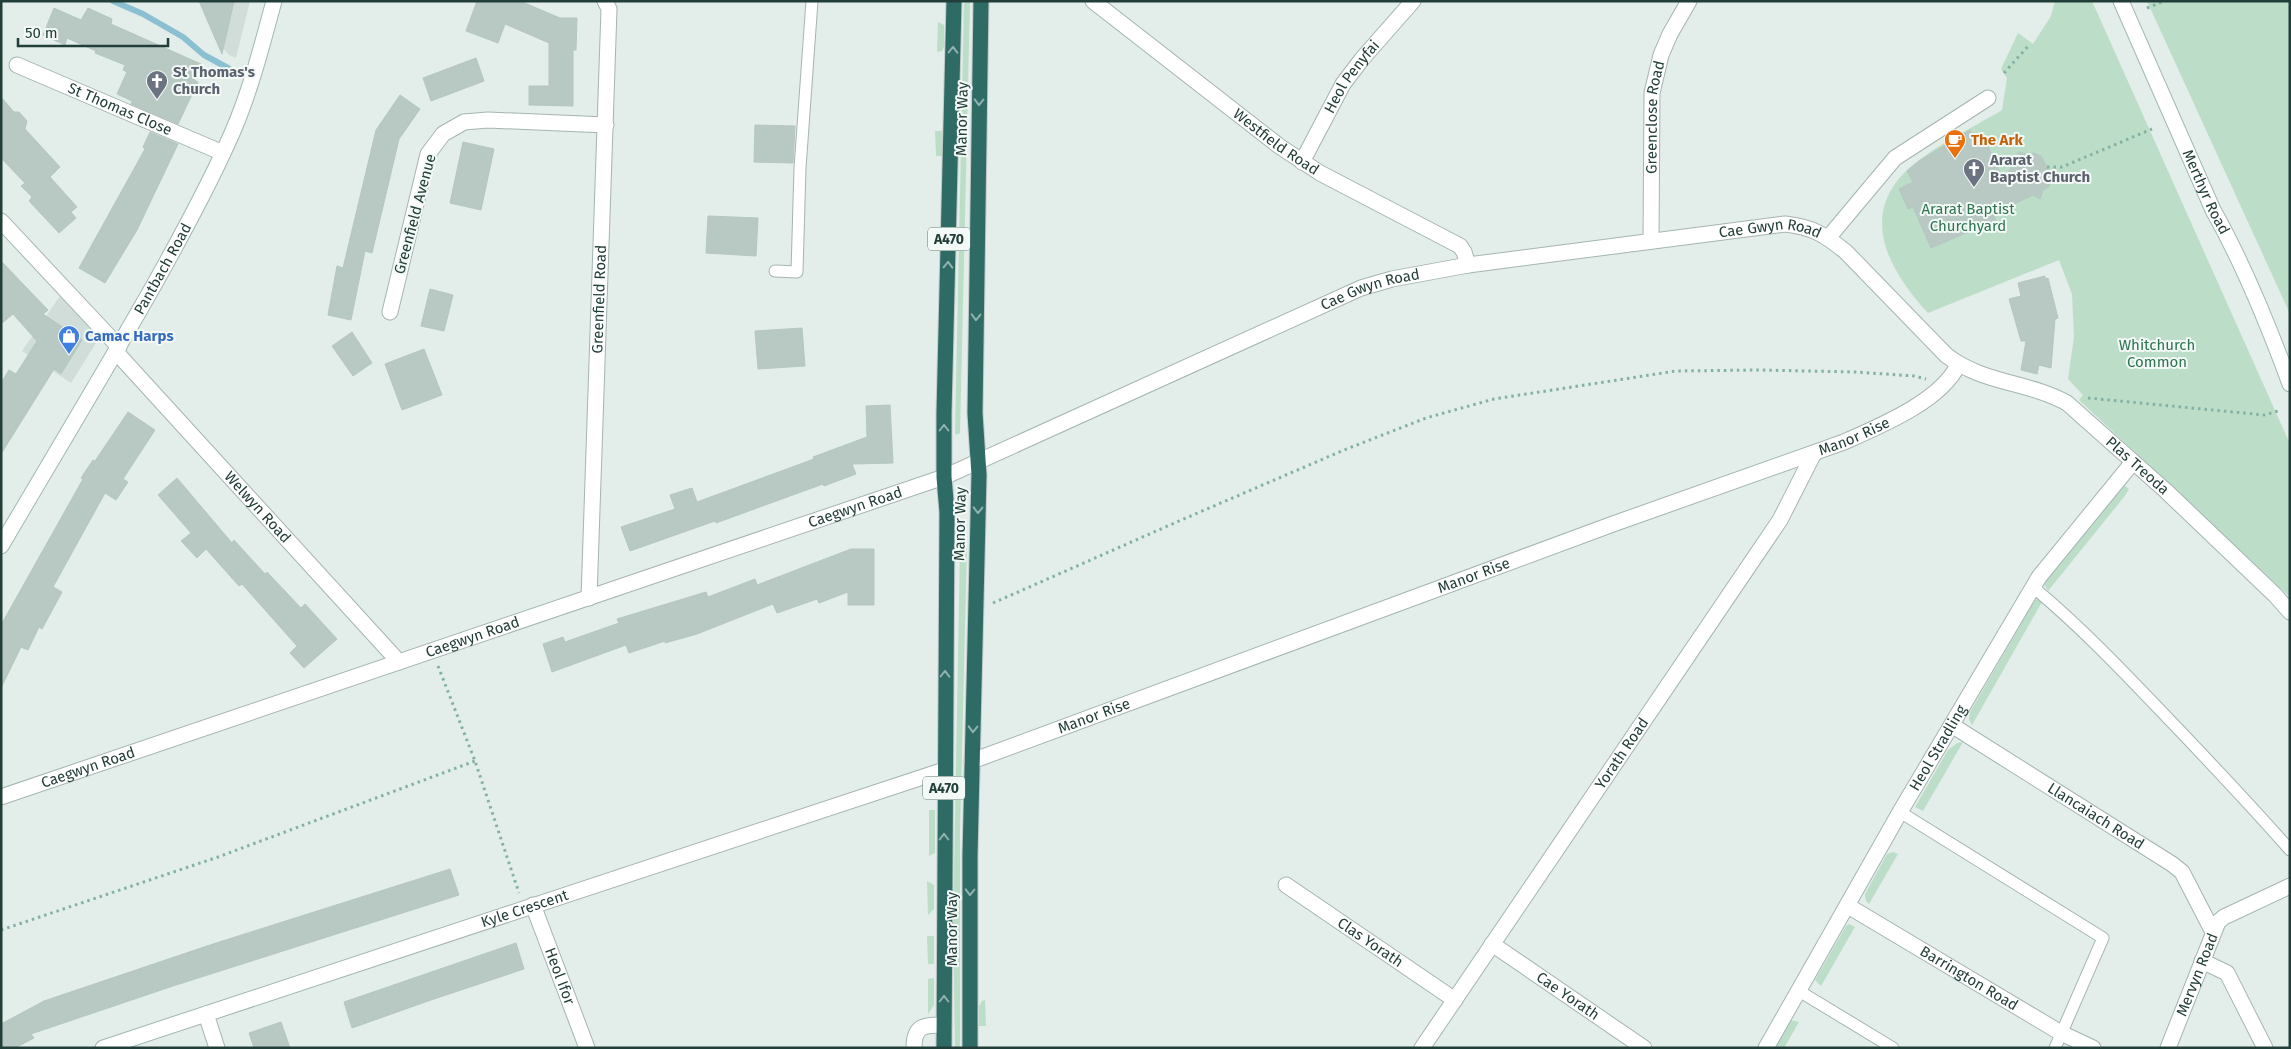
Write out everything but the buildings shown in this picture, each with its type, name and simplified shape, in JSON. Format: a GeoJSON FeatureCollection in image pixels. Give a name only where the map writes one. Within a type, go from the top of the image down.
{"type":"FeatureCollection","features":[{"type":"Feature","properties":{"kind":"highway","name":"Manor Way"},"geometry":{"type":"LineString","coordinates":[[944,1048],[944,770],[947,512],[944,476],[954,1]]}},
{"type":"Feature","properties":{"kind":"highway","name":"Manor Way"},"geometry":{"type":"LineString","coordinates":[[970,1048],[972,761],[978,461],[975,413],[981,1]]}},
{"type":"Feature","properties":{"kind":"street","name":"Pantbach Road"},"geometry":{"type":"LineString","coordinates":[[1,546],[172,253],[223,153],[254,76],[274,1]]}},
{"type":"Feature","properties":{"kind":"street","name":"Greenfield Road"},"geometry":{"type":"LineString","coordinates":[[589,598],[606,124],[609,9],[605,1]]}},
{"type":"Feature","properties":{"kind":"street","name":"Westfield Road"},"geometry":{"type":"LineString","coordinates":[[1093,1],[1302,162],[1460,246],[1468,265]]}},
{"type":"Feature","properties":{"kind":"street","name":"Heol Penyfai"},"geometry":{"type":"LineString","coordinates":[[1302,162],[1344,84],[1362,59],[1413,1]]}},
{"type":"Feature","properties":{"kind":"street","name":"Greenclose Road"},"geometry":{"type":"LineString","coordinates":[[1651,242],[1652,93],[1661,55],[1670,34],[1689,1]]}},
{"type":"Feature","properties":{"kind":"street","name":"Merthyr Road"},"geometry":{"type":"LineString","coordinates":[[2121,1],[2213,210],[2229,238],[2262,312],[2285,354],[2290,384]]}},
{"type":"Feature","properties":{"kind":"street","name":"St Thomas Close"},"geometry":{"type":"LineString","coordinates":[[17,65],[223,153]]}},
{"type":"Feature","properties":{"kind":"street","name":"Cae Gwyn Road"},"geometry":{"type":"LineString","coordinates":[[1828,238],[1895,158],[1988,98]]}},
{"type":"Feature","properties":{"kind":"street","name":"Greenfield Avenue"},"geometry":{"type":"LineString","coordinates":[[390,312],[428,154],[443,134],[464,122],[488,120],[606,124]]}},
{"type":"Feature","properties":{"kind":"street","name":"Welwyn Road"},"geometry":{"type":"LineString","coordinates":[[1,221],[399,662]]}},
{"type":"Feature","properties":{"kind":"street","name":"Cae Gwyn Road"},"geometry":{"type":"LineString","coordinates":[[944,476],[1338,298],[1392,279],[1468,265],[1785,224],[1803,226],[1820,232],[1846,252],[1958,365]]}},
{"type":"Feature","properties":{"kind":"street","name":"Manor Rise"},"geometry":{"type":"LineString","coordinates":[[972,761],[1622,521],[1813,454],[1869,431],[1919,404],[1946,384],[1958,365]]}},
{"type":"Feature","properties":{"kind":"street","name":"Plas Treoda"},"geometry":{"type":"LineString","coordinates":[[1958,365],[1978,374],[2055,396],[2067,403],[2275,595],[2290,612]]}},
{"type":"Feature","properties":{"kind":"street","name":"Yorath Road"},"geometry":{"type":"LineString","coordinates":[[1422,1048],[1780,520],[1813,454]]}},
{"type":"Feature","properties":{"kind":"street","name":"Heol Stradling"},"geometry":{"type":"LineString","coordinates":[[1766,1048],[1900,812],[1953,726],[2033,587],[2049,564],[2133,462]]}},
{"type":"Feature","properties":{"kind":"street","name":"Caegwyn Road"},"geometry":{"type":"LineString","coordinates":[[1,797],[944,476]]}},
{"type":"Feature","properties":{"kind":"street","name":"Llancaiach Road"},"geometry":{"type":"LineString","coordinates":[[1953,726],[2172,864],[2182,872],[2213,932]]}},
{"type":"Feature","properties":{"kind":"street","name":"Kyle Crescent"},"geometry":{"type":"LineString","coordinates":[[103,1048],[944,770]]}},
{"type":"Feature","properties":{"kind":"street","name":"Clas Yorath"},"geometry":{"type":"LineString","coordinates":[[1286,885],[1455,1000]]}},
{"type":"Feature","properties":{"kind":"street","name":"Mervyn Road"},"geometry":{"type":"LineString","coordinates":[[2168,1048],[2213,932],[2224,917],[2290,886]]}},
{"type":"Feature","properties":{"kind":"street","name":"Heol Ifor"},"geometry":{"type":"LineString","coordinates":[[533,905],[587,1048]]}},
{"type":"Feature","properties":{"kind":"street","name":"Barrington Road"},"geometry":{"type":"LineString","coordinates":[[1848,906],[2061,1033],[2093,1048]]}},
{"type":"Feature","properties":{"kind":"street","name":"Cae Yorath"},"geometry":{"type":"LineString","coordinates":[[1492,944],[1644,1048]]}},
{"type":"Feature","properties":{"kind":"street"},"geometry":{"type":"LineString","coordinates":[[2202,961],[2220,969],[2232,980],[2265,1048]]}},
{"type":"Feature","properties":{"kind":"street"},"geometry":{"type":"LineString","coordinates":[[206,1014],[217,1048]]}},
{"type":"Feature","properties":{"kind":"street"},"geometry":{"type":"LineString","coordinates":[[914,1048],[914,1036],[918,1030],[925,1026],[944,1025]]}},
{"type":"Feature","properties":{"kind":"lane"},"geometry":{"type":"LineString","coordinates":[[775,271],[797,272],[800,168],[812,1]]}},
{"type":"Feature","properties":{"kind":"lane"},"geometry":{"type":"LineString","coordinates":[[2033,587],[2127,674],[2290,850]]}},
{"type":"Feature","properties":{"kind":"lane"},"geometry":{"type":"LineString","coordinates":[[1900,812],[2103,938],[2055,1048]]}},
{"type":"Feature","properties":{"kind":"lane"},"geometry":{"type":"LineString","coordinates":[[1799,991],[1893,1048]]}},
{"type":"Feature","properties":{"kind":"path"},"geometry":{"type":"LineString","coordinates":[[2147,8],[2164,1]]}},
{"type":"Feature","properties":{"kind":"path"},"geometry":{"type":"LineString","coordinates":[[2004,73],[2030,44]]}},
{"type":"Feature","properties":{"kind":"path"},"geometry":{"type":"LineString","coordinates":[[2047,167],[2062,168],[2152,129]]}},
{"type":"Feature","properties":{"kind":"path"},"geometry":{"type":"LineString","coordinates":[[976,611],[1344,450],[1426,418],[1494,399],[1676,371],[1855,372],[1914,376],[1946,384]]}},
{"type":"Feature","properties":{"kind":"path"},"geometry":{"type":"LineString","coordinates":[[2082,396],[2264,415],[2278,411]]}},
{"type":"Feature","properties":{"kind":"path"},"geometry":{"type":"LineString","coordinates":[[437,663],[475,761],[520,896]]}},
{"type":"Feature","properties":{"kind":"path"},"geometry":{"type":"LineString","coordinates":[[1,930],[218,857],[475,761]]}},
{"type":"Feature","properties":{"kind":"shaded area"},"geometry":{"type":"Polygon","coordinates":[[[199,1],[250,1],[236,58],[229,55],[215,39],[199,1]]]}},
{"type":"Feature","properties":{"kind":"shaded area"},"geometry":{"type":"Polygon","coordinates":[[[60,296],[99,338],[71,383],[22,351],[60,296]]]}},
{"type":"Feature","properties":{"kind":"green space"},"geometry":{"type":"Polygon","coordinates":[[[964,1],[970,1],[960,433],[956,435],[955,433],[964,1]]]}},
{"type":"Feature","properties":{"kind":"green space","name":"Whitchurch Common"},"geometry":{"type":"Polygon","coordinates":[[[2055,1],[2092,1],[2290,444],[2290,597],[2079,400],[2083,395],[2068,379],[2074,337],[2072,294],[2059,260],[1928,313],[1903,281],[1885,245],[1882,227],[1884,208],[1891,190],[1905,172],[1926,155],[2002,110],[2007,78],[2001,69],[2018,33],[2033,44],[2051,16],[2055,1]]]}},
{"type":"Feature","properties":{"kind":"green space"},"geometry":{"type":"Polygon","coordinates":[[[2147,1],[2290,1],[2290,314],[2147,1]]]}},
{"type":"Feature","properties":{"kind":"green space"},"geometry":{"type":"Polygon","coordinates":[[[938,22],[944,25],[944,47],[942,51],[937,52],[938,22]]]}},
{"type":"Feature","properties":{"kind":"green space"},"geometry":{"type":"Polygon","coordinates":[[[935,131],[942,131],[942,156],[936,156],[935,131]]]}},
{"type":"Feature","properties":{"kind":"green space"},"geometry":{"type":"Polygon","coordinates":[[[2124,485],[2129,489],[2124,497],[2048,591],[2044,584],[2124,485]]]}},
{"type":"Feature","properties":{"kind":"green space"},"geometry":{"type":"Polygon","coordinates":[[[960,548],[967,548],[960,832],[960,1048],[955,1048],[953,927],[960,548]]]}},
{"type":"Feature","properties":{"kind":"green space"},"geometry":{"type":"Polygon","coordinates":[[[2038,599],[2042,602],[1972,725],[1969,719],[1970,712],[2035,600],[2038,599]]]}},
{"type":"Feature","properties":{"kind":"green space"},"geometry":{"type":"Polygon","coordinates":[[[1963,742],[1923,811],[1915,807],[1948,750],[1957,743],[1963,742]]]}},
{"type":"Feature","properties":{"kind":"green space"},"geometry":{"type":"Polygon","coordinates":[[[929,810],[935,810],[935,853],[929,856],[929,810]]]}},
{"type":"Feature","properties":{"kind":"green space"},"geometry":{"type":"Polygon","coordinates":[[[1893,852],[1898,854],[1869,904],[1866,901],[1865,894],[1887,854],[1893,852]]]}},
{"type":"Feature","properties":{"kind":"green space"},"geometry":{"type":"Polygon","coordinates":[[[927,881],[934,885],[934,909],[928,915],[927,881]]]}},
{"type":"Feature","properties":{"kind":"green space"},"geometry":{"type":"Polygon","coordinates":[[[1849,924],[1855,927],[1821,986],[1815,980],[1846,926],[1849,924]]]}},
{"type":"Feature","properties":{"kind":"green space"},"geometry":{"type":"Polygon","coordinates":[[[927,936],[934,936],[934,964],[928,964],[927,936]]]}},
{"type":"Feature","properties":{"kind":"green space"},"geometry":{"type":"Polygon","coordinates":[[[934,978],[934,1005],[928,1014],[928,979],[934,978]]]}},
{"type":"Feature","properties":{"kind":"green space"},"geometry":{"type":"Polygon","coordinates":[[[985,1000],[986,1026],[979,1026],[979,1006],[985,1000]]]}},
{"type":"Feature","properties":{"kind":"green space"},"geometry":{"type":"Polygon","coordinates":[[[1791,1020],[1799,1022],[1784,1048],[1775,1048],[1791,1020]]]}},
{"type":"Feature","properties":{"kind":"waterway"},"geometry":{"type":"LineString","coordinates":[[113,1],[143,14],[183,37],[204,55],[228,68]]}},
{"type":"Feature","properties":{"kind":"place","name":"St Thomas's Church"},"geometry":{"type":"Point","coordinates":[157,100]}},
{"type":"Feature","properties":{"kind":"place","name":"The Ark"},"geometry":{"type":"Point","coordinates":[1955,159]}},
{"type":"Feature","properties":{"kind":"place","name":"Ararat Baptist Church"},"geometry":{"type":"Point","coordinates":[1974,188]}},
{"type":"Feature","properties":{"kind":"place","name":"Camac Harps"},"geometry":{"type":"Point","coordinates":[69,355]}},
{"type":"Feature","properties":{"kind":"park label","name":"Ararat Baptist Churchyard"},"geometry":{"type":"Point","coordinates":[1968,218]}}]}
